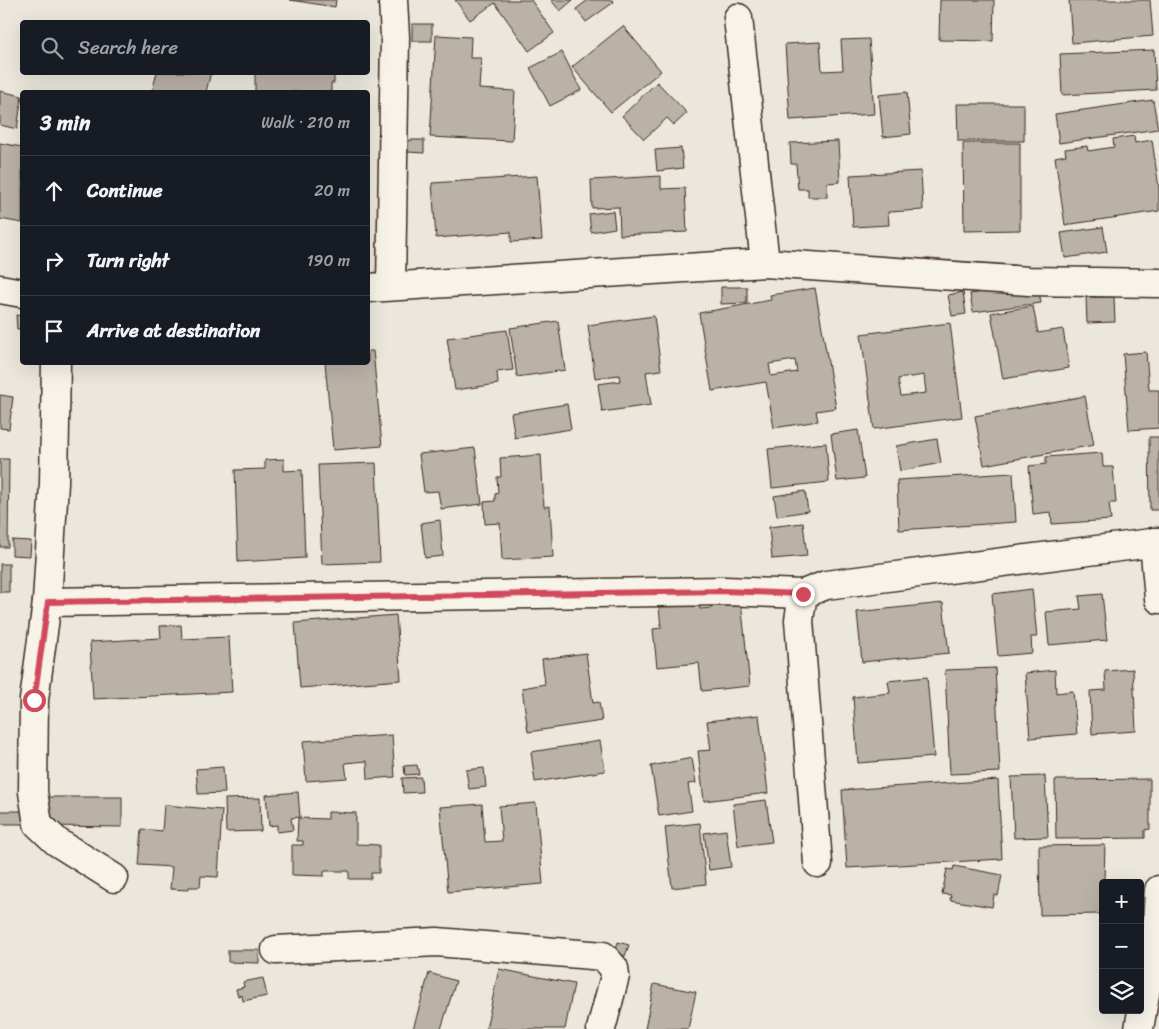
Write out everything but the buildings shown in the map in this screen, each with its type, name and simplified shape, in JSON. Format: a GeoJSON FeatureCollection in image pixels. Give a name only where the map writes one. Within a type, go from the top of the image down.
{"type":"FeatureCollection","features":[{"type":"Feature","properties":{"kind":"street"},"geometry":{"type":"LineString","coordinates":[[393,0],[395,37],[379,287],[765,263],[1029,281],[1159,283]]}},
{"type":"Feature","properties":{"kind":"street"},"geometry":{"type":"LineString","coordinates":[[738,18],[765,263]]}},
{"type":"Feature","properties":{"kind":"street"},"geometry":{"type":"LineString","coordinates":[[0,289],[20,293]]}},
{"type":"Feature","properties":{"kind":"street"},"geometry":{"type":"LineString","coordinates":[[56,365],[54,483],[48,602],[34,700],[33,792],[38,824],[57,842],[114,878]]}},
{"type":"Feature","properties":{"kind":"street"},"geometry":{"type":"LineString","coordinates":[[48,602],[724,591],[803,594],[826,585],[1157,542],[1159,599]]}},
{"type":"Feature","properties":{"kind":"street"},"geometry":{"type":"LineString","coordinates":[[803,594],[799,620],[818,863]]}},
{"type":"Feature","properties":{"kind":"street"},"geometry":{"type":"LineString","coordinates":[[1139,1029],[1157,924],[1159,890]]}},
{"type":"Feature","properties":{"kind":"street"},"geometry":{"type":"LineString","coordinates":[[276,950],[437,942],[603,956],[614,968],[615,976],[601,1029]]}},
{"type":"Feature","properties":{"kind":"route"},"geometry":{"type":"LineString","coordinates":[[34,700],[48,602],[724,591],[803,594]]}}]}
